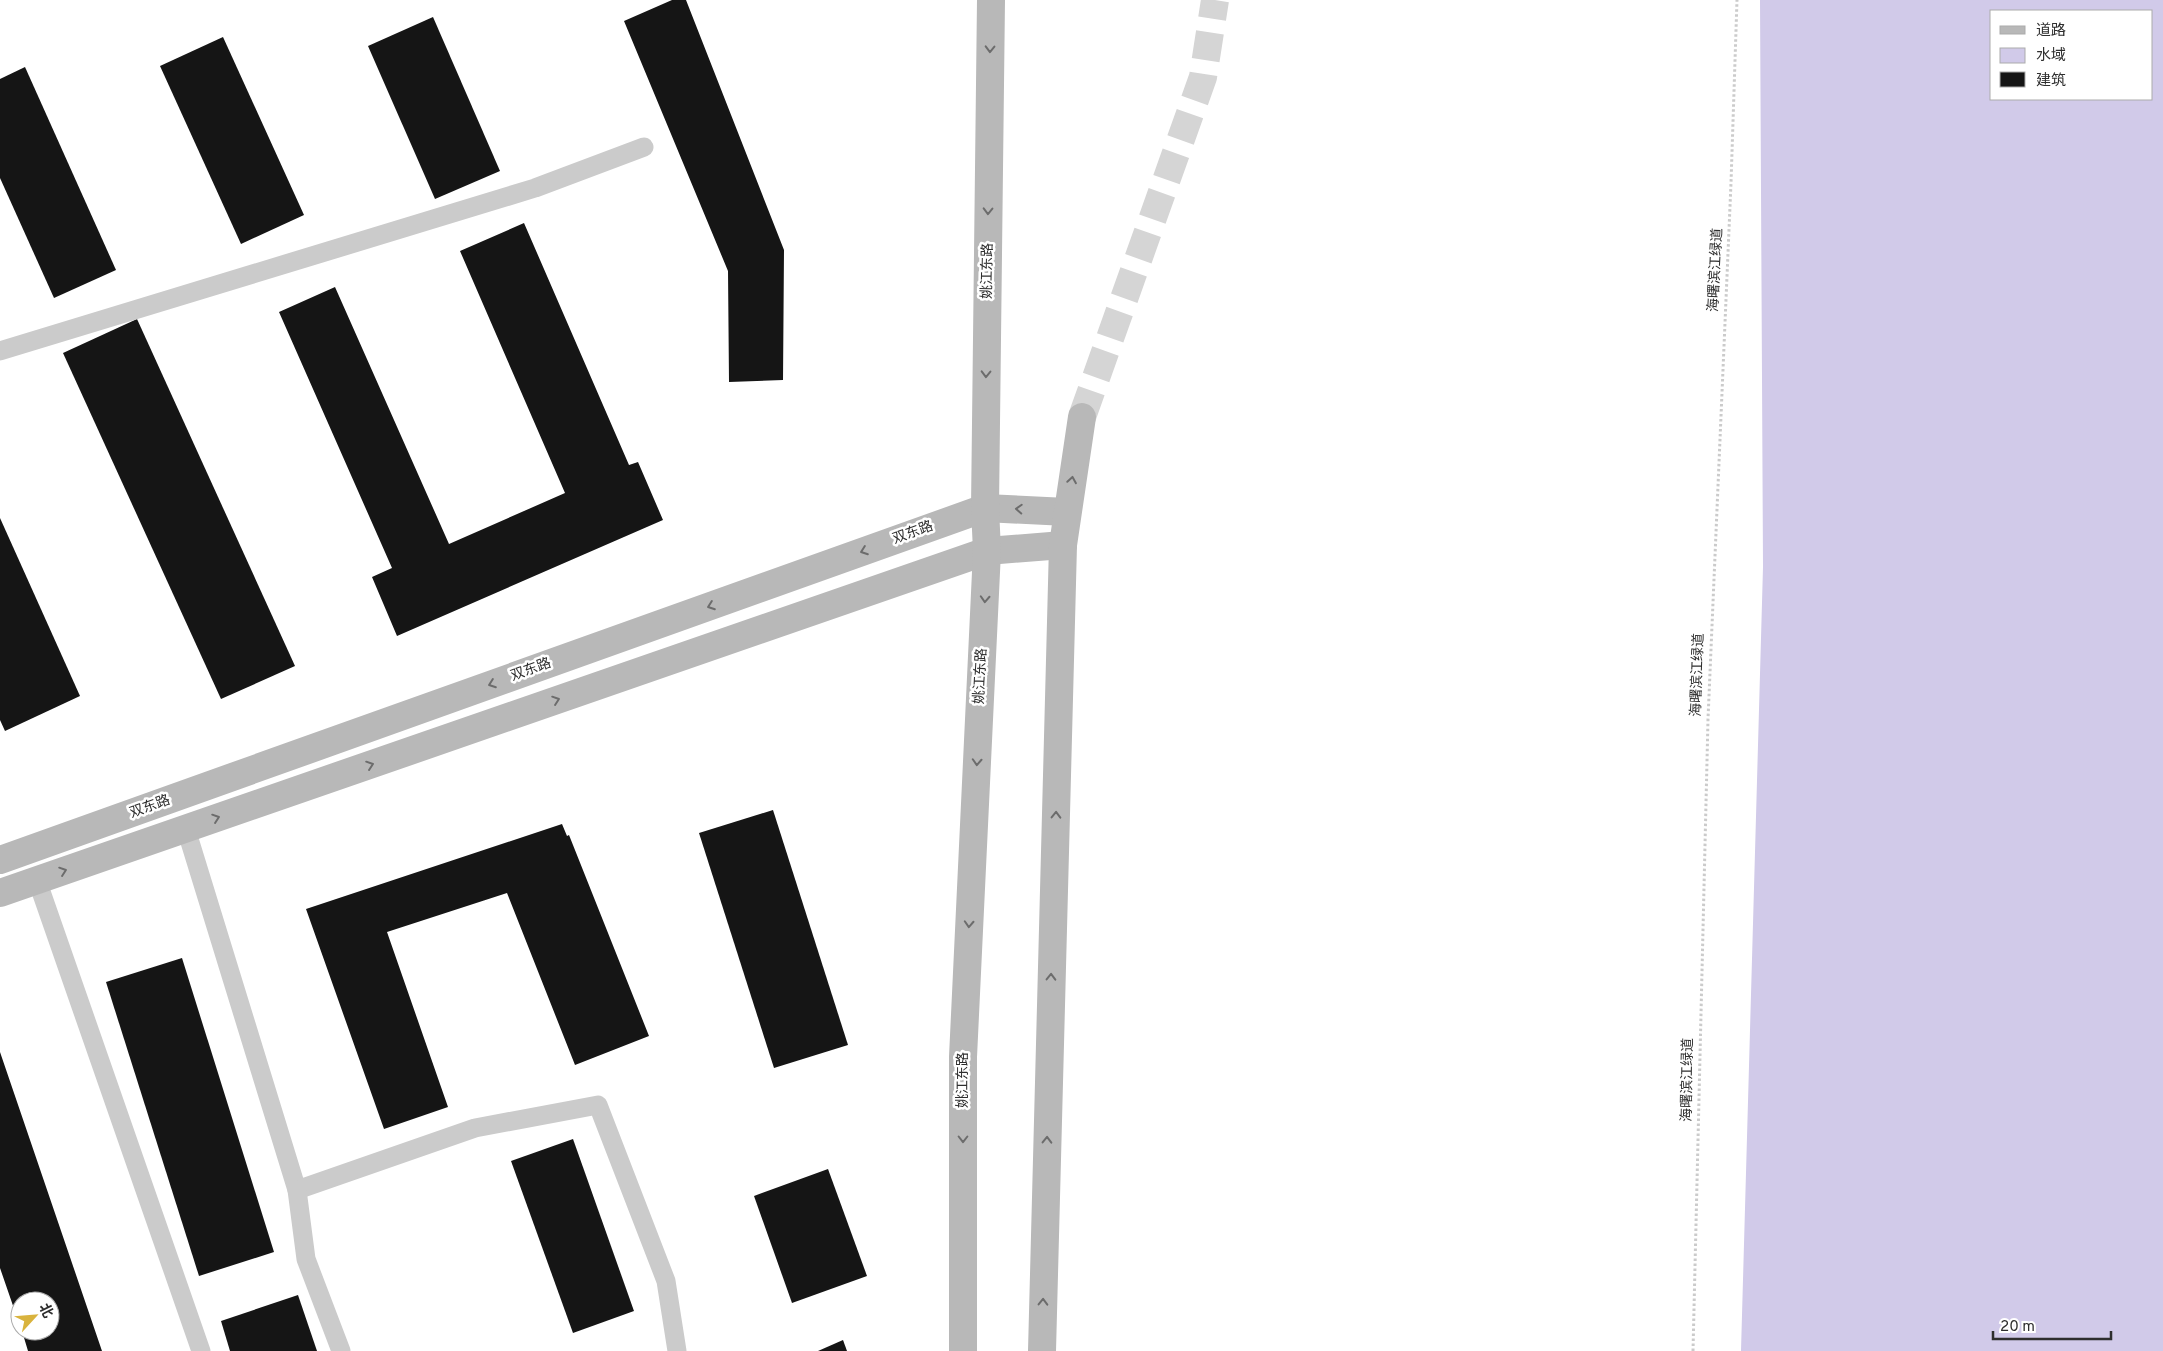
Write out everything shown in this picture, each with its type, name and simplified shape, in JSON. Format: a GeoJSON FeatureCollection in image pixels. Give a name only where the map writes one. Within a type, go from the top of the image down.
{"type":"FeatureCollection","features":[{"type":"Feature","properties":{"kind":"main road","name":"姚江东路"},"geometry":{"type":"LineString","coordinates":[[963,1351],[963,1057],[987,551],[985,508],[991,0]]}},
{"type":"Feature","properties":{"kind":"main road"},"geometry":{"type":"LineString","coordinates":[[1042,1351],[1062,545],[1082,417]]}},
{"type":"Feature","properties":{"kind":"main road","name":"双东路"},"geometry":{"type":"LineString","coordinates":[[0,860],[985,508],[1067,512]]}},
{"type":"Feature","properties":{"kind":"main road"},"geometry":{"type":"LineString","coordinates":[[0,893],[987,551],[1062,545]]}},
{"type":"Feature","properties":{"kind":"lane"},"geometry":{"type":"LineString","coordinates":[[0,351],[535,188],[644,147]]}},
{"type":"Feature","properties":{"kind":"lane"},"geometry":{"type":"LineString","coordinates":[[186,829],[297,1190],[306,1259],[341,1351]]}},
{"type":"Feature","properties":{"kind":"lane"},"geometry":{"type":"LineString","coordinates":[[37,880],[201,1351]]}},
{"type":"Feature","properties":{"kind":"lane"},"geometry":{"type":"LineString","coordinates":[[297,1190],[475,1128],[598,1105],[666,1281],[677,1351]]}},
{"type":"Feature","properties":{"kind":"path","name":"海曙滨江绿道"},"geometry":{"type":"LineString","coordinates":[[1693,1351],[1708,718],[1737,0]]}},
{"type":"Feature","properties":{"kind":"water"},"geometry":{"type":"Polygon","coordinates":[[[1760,0],[2163,0],[2163,1351],[1741,1351],[1763,567],[1760,0]]]}},
{"type":"Feature","properties":{"kind":"building"},"geometry":{"type":"Polygon","coordinates":[[[672,0],[686,0],[784,250],[783,380],[729,382],[728,271],[624,21],[672,0]]]}},
{"type":"Feature","properties":{"kind":"building"},"geometry":{"type":"Polygon","coordinates":[[[433,17],[500,171],[435,199],[368,46],[433,17]]]}},
{"type":"Feature","properties":{"kind":"building"},"geometry":{"type":"Polygon","coordinates":[[[223,37],[304,215],[241,244],[160,66],[223,37]]]}},
{"type":"Feature","properties":{"kind":"building"},"geometry":{"type":"Polygon","coordinates":[[[25,67],[116,270],[54,298],[0,178],[0,79],[25,67]]]}},
{"type":"Feature","properties":{"kind":"building"},"geometry":{"type":"Polygon","coordinates":[[[524,223],[629,465],[638,462],[663,520],[397,636],[372,577],[392,568],[279,312],[335,287],[449,544],[565,493],[460,251],[524,223]]]}},
{"type":"Feature","properties":{"kind":"building"},"geometry":{"type":"Polygon","coordinates":[[[137,319],[295,666],[221,699],[63,353],[137,319]]]}},
{"type":"Feature","properties":{"kind":"building"},"geometry":{"type":"Polygon","coordinates":[[[0,518],[80,696],[5,731],[0,720],[0,518]]]}},
{"type":"Feature","properties":{"kind":"building"},"geometry":{"type":"Polygon","coordinates":[[[773,810],[848,1045],[774,1068],[699,833],[773,810]]]}},
{"type":"Feature","properties":{"kind":"building"},"geometry":{"type":"Polygon","coordinates":[[[562,824],[567,836],[569,835],[649,1036],[575,1065],[507,893],[387,932],[448,1107],[384,1129],[306,909],[562,824]]]}},
{"type":"Feature","properties":{"kind":"building"},"geometry":{"type":"Polygon","coordinates":[[[182,958],[274,1252],[199,1276],[106,982],[182,958]]]}},
{"type":"Feature","properties":{"kind":"building"},"geometry":{"type":"Polygon","coordinates":[[[0,1052],[102,1351],[28,1351],[25,1341],[60,1341],[60,1291],[10,1291],[10,1297],[0,1268],[0,1052]]]}},
{"type":"Feature","properties":{"kind":"building"},"geometry":{"type":"Polygon","coordinates":[[[573,1139],[634,1311],[573,1333],[511,1161],[573,1139]]]}},
{"type":"Feature","properties":{"kind":"building"},"geometry":{"type":"Polygon","coordinates":[[[828,1169],[867,1276],[792,1303],[754,1196],[828,1169]]]}},
{"type":"Feature","properties":{"kind":"building"},"geometry":{"type":"Polygon","coordinates":[[[298,1295],[317,1351],[230,1351],[221,1321],[298,1295]]]}},
{"type":"Feature","properties":{"kind":"building"},"geometry":{"type":"Polygon","coordinates":[[[843,1340],[847,1351],[818,1351],[843,1340]]]}},
{"type":"Feature","properties":{"kind":"tunnel"},"geometry":{"type":"LineString","coordinates":[[1082,417],[1203,77],[1215,0]]}}]}
